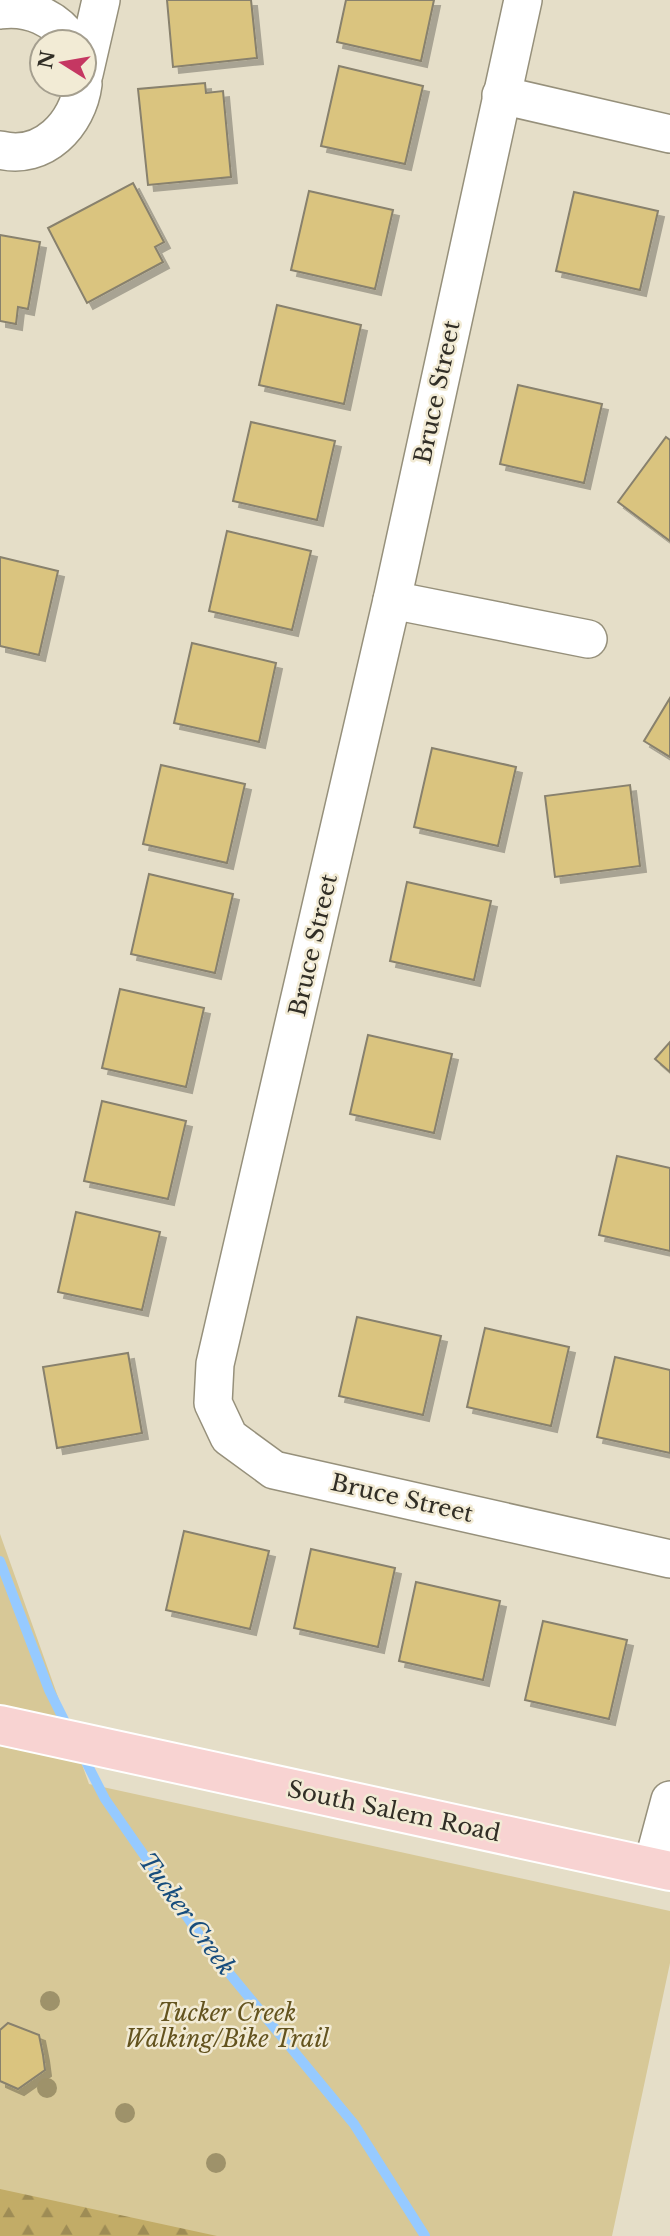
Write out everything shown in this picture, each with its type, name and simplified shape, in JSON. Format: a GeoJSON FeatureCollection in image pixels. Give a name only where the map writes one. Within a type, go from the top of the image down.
{"type":"FeatureCollection","features":[{"type":"Feature","properties":{"kind":"main road","name":"South Salem Road"},"geometry":{"type":"LineString","coordinates":[[16,1728],[661,1869]]}},
{"type":"Feature","properties":{"kind":"street"},"geometry":{"type":"LineString","coordinates":[[95,28],[101,0]]}},
{"type":"Feature","properties":{"kind":"street","name":"Bruce Street"},"geometry":{"type":"LineString","coordinates":[[523,0],[392,600],[215,1364],[213,1403],[229,1437],[275,1470],[670,1559]]}},
{"type":"Feature","properties":{"kind":"street"},"geometry":{"type":"LineString","coordinates":[[0,10],[26,10],[57,20]]}},
{"type":"Feature","properties":{"kind":"street"},"geometry":{"type":"LineString","coordinates":[[501,95],[670,134]]}},
{"type":"Feature","properties":{"kind":"street"},"geometry":{"type":"LineString","coordinates":[[0,150],[31,150],[53,139],[70,122],[81,98]]}},
{"type":"Feature","properties":{"kind":"street"},"geometry":{"type":"LineString","coordinates":[[392,600],[589,639]]}},
{"type":"Feature","properties":{"kind":"street"},"geometry":{"type":"LineString","coordinates":[[661,1869],[670,1800]]}},
{"type":"Feature","properties":{"kind":"green space","name":"Tucker Creek Walking/Bike Trail"},"geometry":{"type":"Polygon","coordinates":[[[0,1534],[89,1784],[670,1911],[670,1963],[612,2236],[217,2236],[0,2189],[0,1534]]]}},
{"type":"Feature","properties":{"kind":"green space"},"geometry":{"type":"Polygon","coordinates":[[[0,2119],[293,2236],[0,2236],[0,2119]]]}},
{"type":"Feature","properties":{"kind":"building"},"geometry":{"type":"Polygon","coordinates":[[[167,0],[251,0],[257,58],[173,67],[167,0]]]}},
{"type":"Feature","properties":{"kind":"building"},"geometry":{"type":"Polygon","coordinates":[[[346,0],[434,0],[421,61],[337,42],[346,0]]]}},
{"type":"Feature","properties":{"kind":"building"},"geometry":{"type":"Polygon","coordinates":[[[339,66],[423,86],[405,164],[321,146],[339,66]]]}},
{"type":"Feature","properties":{"kind":"building"},"geometry":{"type":"Polygon","coordinates":[[[205,83],[206,93],[223,91],[231,177],[148,185],[138,89],[205,83]]]}},
{"type":"Feature","properties":{"kind":"building"},"geometry":{"type":"Polygon","coordinates":[[[133,183],[164,242],[155,247],[163,262],[87,303],[48,228],[133,183]]]}},
{"type":"Feature","properties":{"kind":"building"},"geometry":{"type":"Polygon","coordinates":[[[309,191],[393,210],[375,289],[291,270],[309,191]]]}},
{"type":"Feature","properties":{"kind":"building"},"geometry":{"type":"Polygon","coordinates":[[[574,192],[658,211],[640,290],[556,271],[574,192]]]}},
{"type":"Feature","properties":{"kind":"building"},"geometry":{"type":"Polygon","coordinates":[[[0,235],[40,242],[28,309],[18,307],[16,324],[0,321],[0,235]]]}},
{"type":"Feature","properties":{"kind":"building"},"geometry":{"type":"Polygon","coordinates":[[[277,305],[361,325],[344,404],[259,385],[277,305]]]}},
{"type":"Feature","properties":{"kind":"building"},"geometry":{"type":"Polygon","coordinates":[[[518,385],[602,404],[584,483],[500,464],[518,385]]]}},
{"type":"Feature","properties":{"kind":"building"},"geometry":{"type":"Polygon","coordinates":[[[251,422],[335,441],[317,520],[233,501],[251,422]]]}},
{"type":"Feature","properties":{"kind":"building"},"geometry":{"type":"Polygon","coordinates":[[[666,437],[670,440],[670,541],[618,502],[666,437]]]}},
{"type":"Feature","properties":{"kind":"building"},"geometry":{"type":"Polygon","coordinates":[[[227,531],[311,551],[292,630],[209,611],[227,531]]]}},
{"type":"Feature","properties":{"kind":"building"},"geometry":{"type":"Polygon","coordinates":[[[0,557],[58,571],[39,655],[0,646],[0,557]]]}},
{"type":"Feature","properties":{"kind":"building"},"geometry":{"type":"Polygon","coordinates":[[[192,643],[276,663],[259,742],[174,723],[192,643]]]}},
{"type":"Feature","properties":{"kind":"building"},"geometry":{"type":"Polygon","coordinates":[[[670,698],[670,757],[644,741],[670,698]]]}},
{"type":"Feature","properties":{"kind":"building"},"geometry":{"type":"Polygon","coordinates":[[[432,748],[516,767],[498,846],[414,827],[432,748]]]}},
{"type":"Feature","properties":{"kind":"building"},"geometry":{"type":"Polygon","coordinates":[[[161,765],[245,784],[227,863],[143,844],[161,765]]]}},
{"type":"Feature","properties":{"kind":"building"},"geometry":{"type":"Polygon","coordinates":[[[630,785],[640,866],[555,877],[545,796],[630,785]]]}},
{"type":"Feature","properties":{"kind":"building"},"geometry":{"type":"Polygon","coordinates":[[[149,874],[233,894],[215,973],[131,954],[149,874]]]}},
{"type":"Feature","properties":{"kind":"building"},"geometry":{"type":"Polygon","coordinates":[[[407,882],[491,901],[474,980],[390,961],[407,882]]]}},
{"type":"Feature","properties":{"kind":"building"},"geometry":{"type":"Polygon","coordinates":[[[120,989],[204,1008],[186,1087],[102,1068],[120,989]]]}},
{"type":"Feature","properties":{"kind":"building"},"geometry":{"type":"Polygon","coordinates":[[[368,1035],[452,1054],[434,1133],[350,1114],[368,1035]]]}},
{"type":"Feature","properties":{"kind":"building"},"geometry":{"type":"Polygon","coordinates":[[[670,1042],[670,1072],[655,1059],[670,1042]]]}},
{"type":"Feature","properties":{"kind":"building"},"geometry":{"type":"Polygon","coordinates":[[[102,1101],[186,1121],[168,1199],[84,1181],[102,1101]]]}},
{"type":"Feature","properties":{"kind":"building"},"geometry":{"type":"Polygon","coordinates":[[[617,1156],[670,1168],[670,1251],[599,1235],[617,1156]]]}},
{"type":"Feature","properties":{"kind":"building"},"geometry":{"type":"Polygon","coordinates":[[[76,1212],[160,1232],[142,1310],[58,1292],[76,1212]]]}},
{"type":"Feature","properties":{"kind":"building"},"geometry":{"type":"Polygon","coordinates":[[[357,1317],[441,1336],[423,1415],[339,1396],[357,1317]]]}},
{"type":"Feature","properties":{"kind":"building"},"geometry":{"type":"Polygon","coordinates":[[[485,1328],[569,1347],[551,1426],[467,1407],[485,1328]]]}},
{"type":"Feature","properties":{"kind":"building"},"geometry":{"type":"Polygon","coordinates":[[[128,1353],[142,1433],[57,1448],[43,1367],[128,1353]]]}},
{"type":"Feature","properties":{"kind":"building"},"geometry":{"type":"Polygon","coordinates":[[[615,1357],[670,1370],[670,1453],[597,1437],[615,1357]]]}},
{"type":"Feature","properties":{"kind":"building"},"geometry":{"type":"Polygon","coordinates":[[[184,1531],[269,1551],[250,1629],[166,1610],[184,1531]]]}},
{"type":"Feature","properties":{"kind":"building"},"geometry":{"type":"Polygon","coordinates":[[[311,1549],[395,1568],[378,1647],[294,1628],[311,1549]]]}},
{"type":"Feature","properties":{"kind":"building"},"geometry":{"type":"Polygon","coordinates":[[[416,1582],[500,1601],[483,1680],[399,1661],[416,1582]]]}},
{"type":"Feature","properties":{"kind":"building"},"geometry":{"type":"Polygon","coordinates":[[[543,1621],[627,1640],[609,1719],[525,1700],[543,1621]]]}},
{"type":"Feature","properties":{"kind":"building"},"geometry":{"type":"Polygon","coordinates":[[[8,2023],[39,2035],[43,2055],[45,2070],[18,2089],[0,2081],[0,2030],[8,2023]]]}},
{"type":"Feature","properties":{"kind":"waterway","name":"Tucker Creek"},"geometry":{"type":"LineString","coordinates":[[0,1561],[49,1690],[69,1730]]}},
{"type":"Feature","properties":{"kind":"waterway","name":"Tucker Creek"},"geometry":{"type":"LineString","coordinates":[[82,1754],[105,1799],[210,1950],[354,2124],[425,2236]]}}]}
